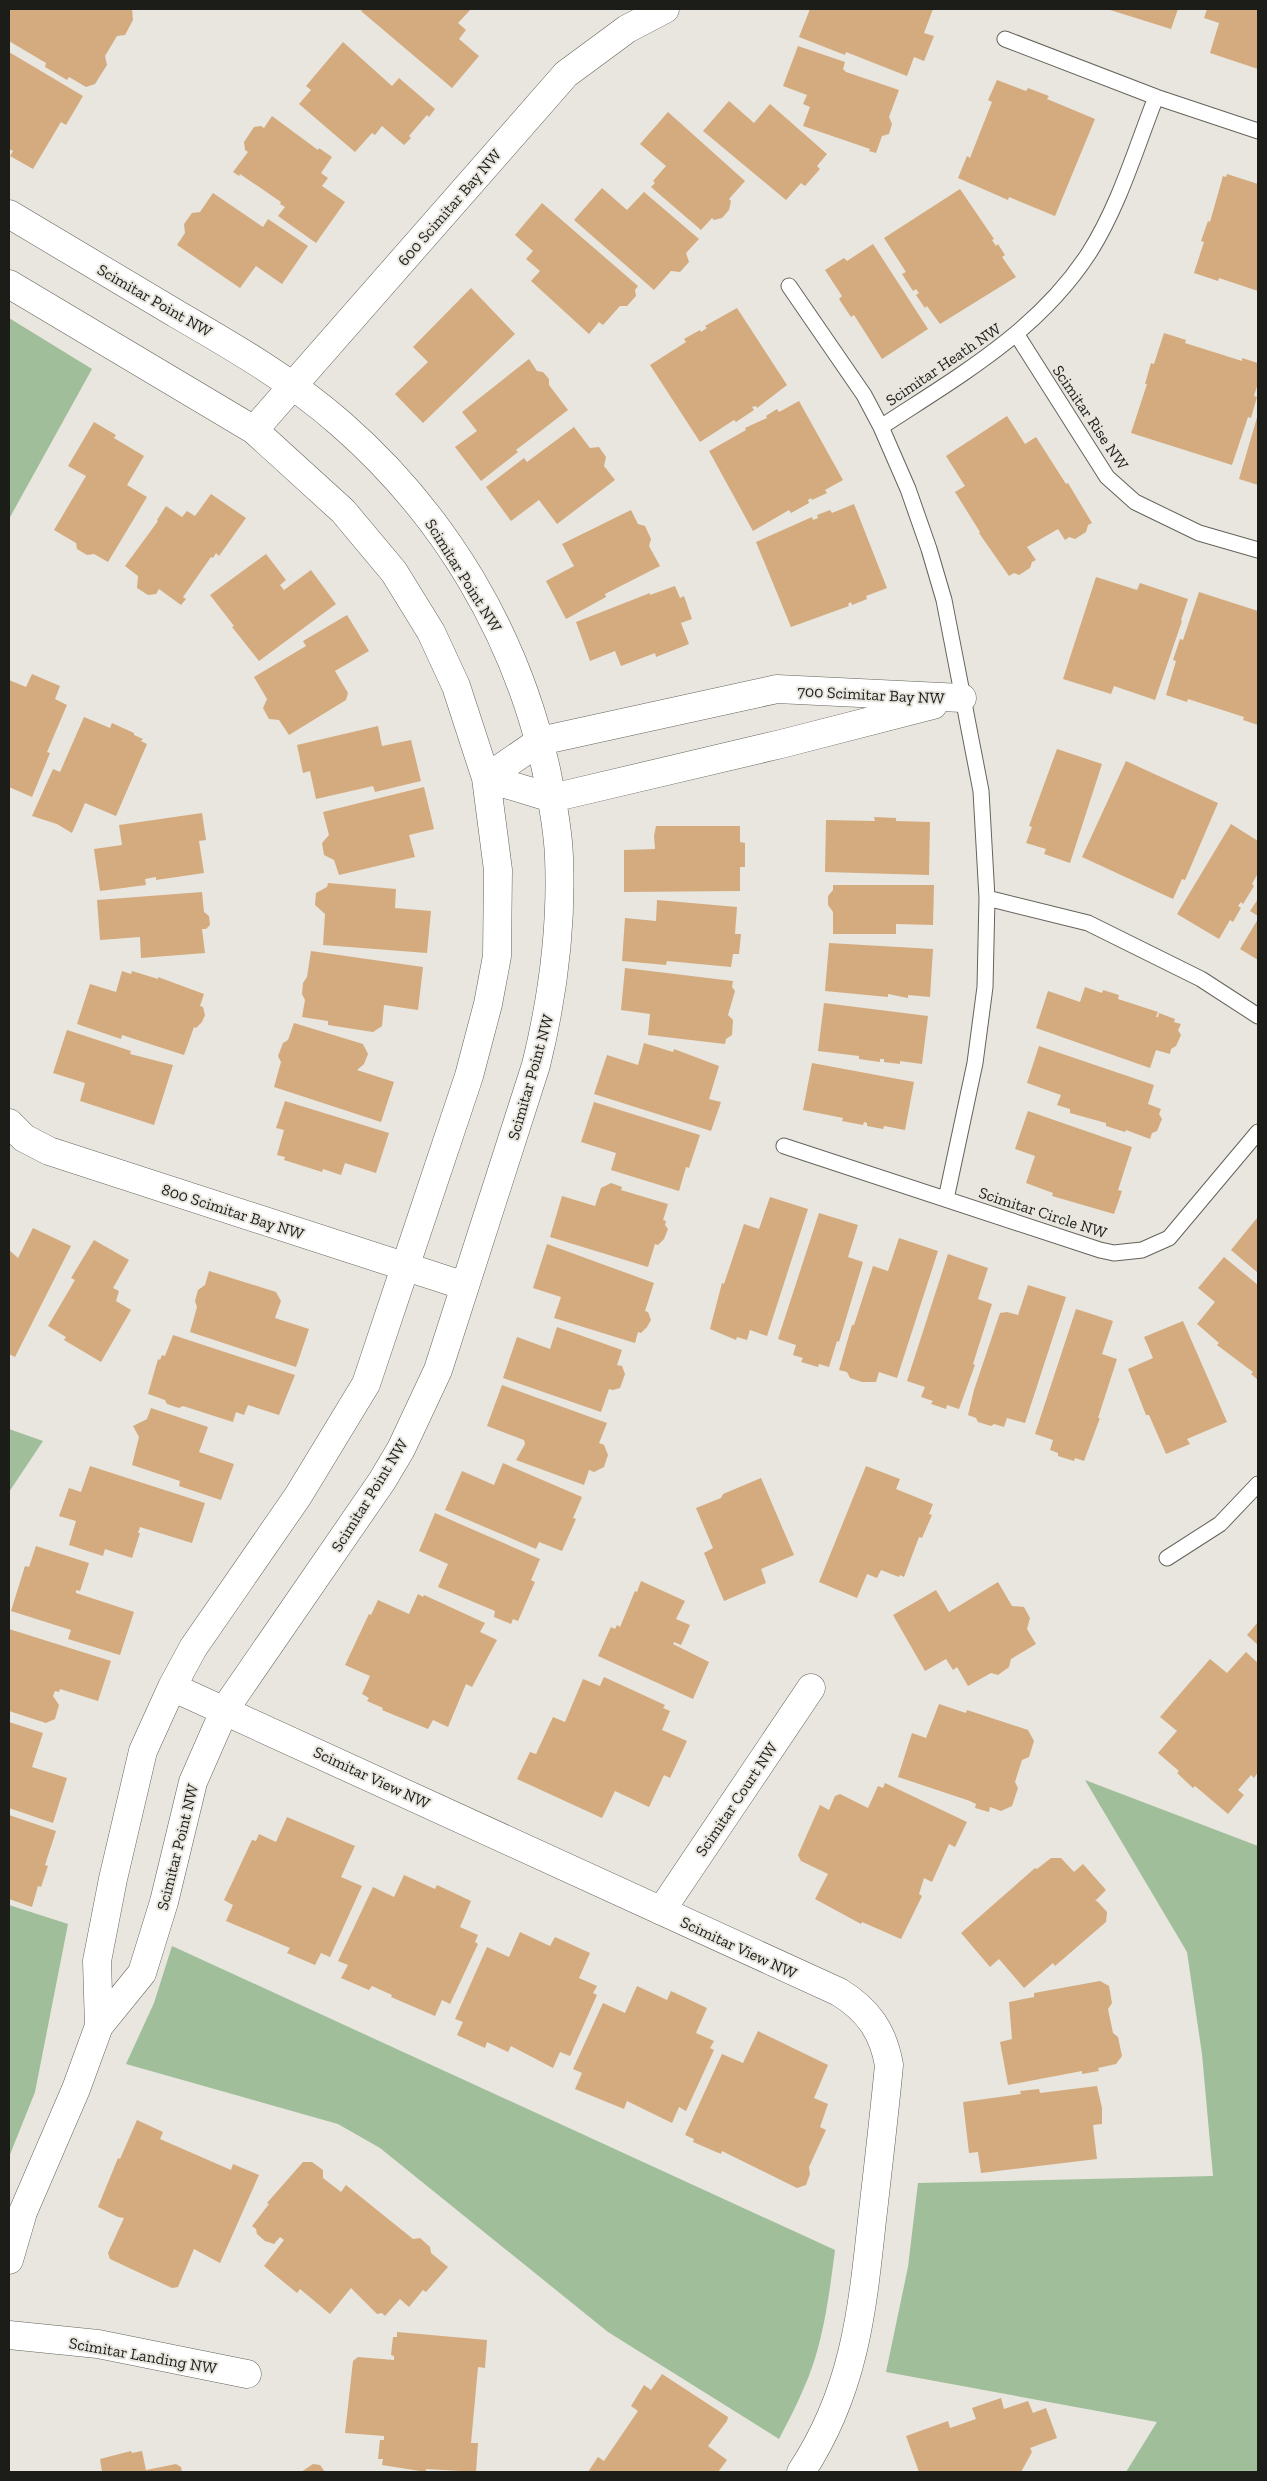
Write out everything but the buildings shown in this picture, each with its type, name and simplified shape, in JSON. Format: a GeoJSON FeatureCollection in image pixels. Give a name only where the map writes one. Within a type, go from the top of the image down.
{"type":"FeatureCollection","features":[{"type":"Feature","properties":{"kind":"street","name":"600 Scimitar Bay NW"},"geometry":{"type":"LineString","coordinates":[[254,430],[566,74],[626,29],[665,9]]}},
{"type":"Feature","properties":{"kind":"street","name":"Scimitar Point NW"},"geometry":{"type":"LineString","coordinates":[[9,214],[228,344],[293,386],[340,423],[386,466],[424,509],[471,579],[501,632],[526,692],[540,741],[552,798],[559,856],[556,962],[548,1016],[536,1065],[438,1370],[401,1449],[382,1481],[225,1709],[193,1782],[164,1902],[142,1973],[99,2026],[76,2088],[23,2212],[9,2260]]}},
{"type":"Feature","properties":{"kind":"street","name":"Scimitar Point NW"},"geometry":{"type":"LineString","coordinates":[[9,284],[254,430],[343,511],[394,572],[431,632],[456,686],[486,778],[498,870],[496,956],[488,1004],[469,1076],[366,1384],[298,1496],[193,1648],[172,1687],[143,1751],[113,1878],[97,1961],[99,2026]]}},
{"type":"Feature","properties":{"kind":"street","name":"700 Scimitar Bay NW"},"geometry":{"type":"LineString","coordinates":[[486,778],[540,741],[777,689],[962,698]]}},
{"type":"Feature","properties":{"kind":"street","name":"700 Scimitar Bay NW"},"geometry":{"type":"LineString","coordinates":[[552,798],[781,744],[962,698]]}},
{"type":"Feature","properties":{"kind":"street"},"geometry":{"type":"LineString","coordinates":[[486,778],[552,798]]}},
{"type":"Feature","properties":{"kind":"street","name":"800 Scimitar Bay NW"},"geometry":{"type":"LineString","coordinates":[[9,1123],[24,1138],[50,1151],[465,1286]]}},
{"type":"Feature","properties":{"kind":"street","name":"Scimitar View NW"},"geometry":{"type":"LineString","coordinates":[[172,1687],[225,1709],[839,1992],[869,2015],[880,2032],[889,2065],[863,2310],[854,2351],[834,2414],[801,2472]]}},
{"type":"Feature","properties":{"kind":"street","name":"Scimitar Court NW"},"geometry":{"type":"LineString","coordinates":[[661,1911],[811,1688]]}},
{"type":"Feature","properties":{"kind":"street","name":"Scimitar Landing NW"},"geometry":{"type":"LineString","coordinates":[[9,2335],[98,2344],[247,2374]]}},
{"type":"Feature","properties":{"kind":"lane"},"geometry":{"type":"LineString","coordinates":[[1005,39],[1156,96],[1258,131]]}},
{"type":"Feature","properties":{"kind":"lane","name":"Scimitar Heath NW"},"geometry":{"type":"LineString","coordinates":[[881,427],[982,361],[1017,335],[1056,295],[1089,253],[1110,212],[1156,96]]}},
{"type":"Feature","properties":{"kind":"lane","name":"Scimitar Heath NW"},"geometry":{"type":"LineString","coordinates":[[789,286],[864,396],[881,427],[929,549],[944,600],[962,698]]}},
{"type":"Feature","properties":{"kind":"lane","name":"Scimitar Rise NW"},"geometry":{"type":"LineString","coordinates":[[1017,335],[1108,477],[1135,502],[1198,533],[1258,550]]}},
{"type":"Feature","properties":{"kind":"lane"},"geometry":{"type":"LineString","coordinates":[[946,1199],[976,1063],[985,987],[987,898],[980,792],[962,698]]}},
{"type":"Feature","properties":{"kind":"lane"},"geometry":{"type":"LineString","coordinates":[[987,898],[1088,923],[1202,979],[1258,1016]]}},
{"type":"Feature","properties":{"kind":"lane","name":"Scimitar Circle NW"},"geometry":{"type":"LineString","coordinates":[[784,1146],[1114,1253],[1142,1250],[1169,1238],[1179,1229],[1258,1132]]}},
{"type":"Feature","properties":{"kind":"lane"},"geometry":{"type":"LineString","coordinates":[[1167,1558],[1220,1524],[1258,1484]]}},
{"type":"Feature","properties":{"kind":"green space"},"geometry":{"type":"Polygon","coordinates":[[[9,318],[92,369],[9,519],[9,318]]]}},
{"type":"Feature","properties":{"kind":"green space"},"geometry":{"type":"Polygon","coordinates":[[[9,1429],[43,1441],[9,1492],[9,1429]]]}},
{"type":"Feature","properties":{"kind":"green space"},"geometry":{"type":"Polygon","coordinates":[[[1085,1780],[1258,1846],[1258,2472],[1126,2472],[1157,2422],[886,2372],[908,2267],[918,2183],[1213,2176],[1202,2054],[1187,1952],[1085,1780]]]}},
{"type":"Feature","properties":{"kind":"green space"},"geometry":{"type":"Polygon","coordinates":[[[9,1905],[68,1924],[35,2092],[9,2157],[9,1905]]]}},
{"type":"Feature","properties":{"kind":"green space"},"geometry":{"type":"Polygon","coordinates":[[[172,1946],[835,2250],[824,2321],[816,2356],[810,2374],[779,2439],[608,2332],[380,2148],[338,2124],[126,2064],[154,2003],[172,1946]]]}}]}
